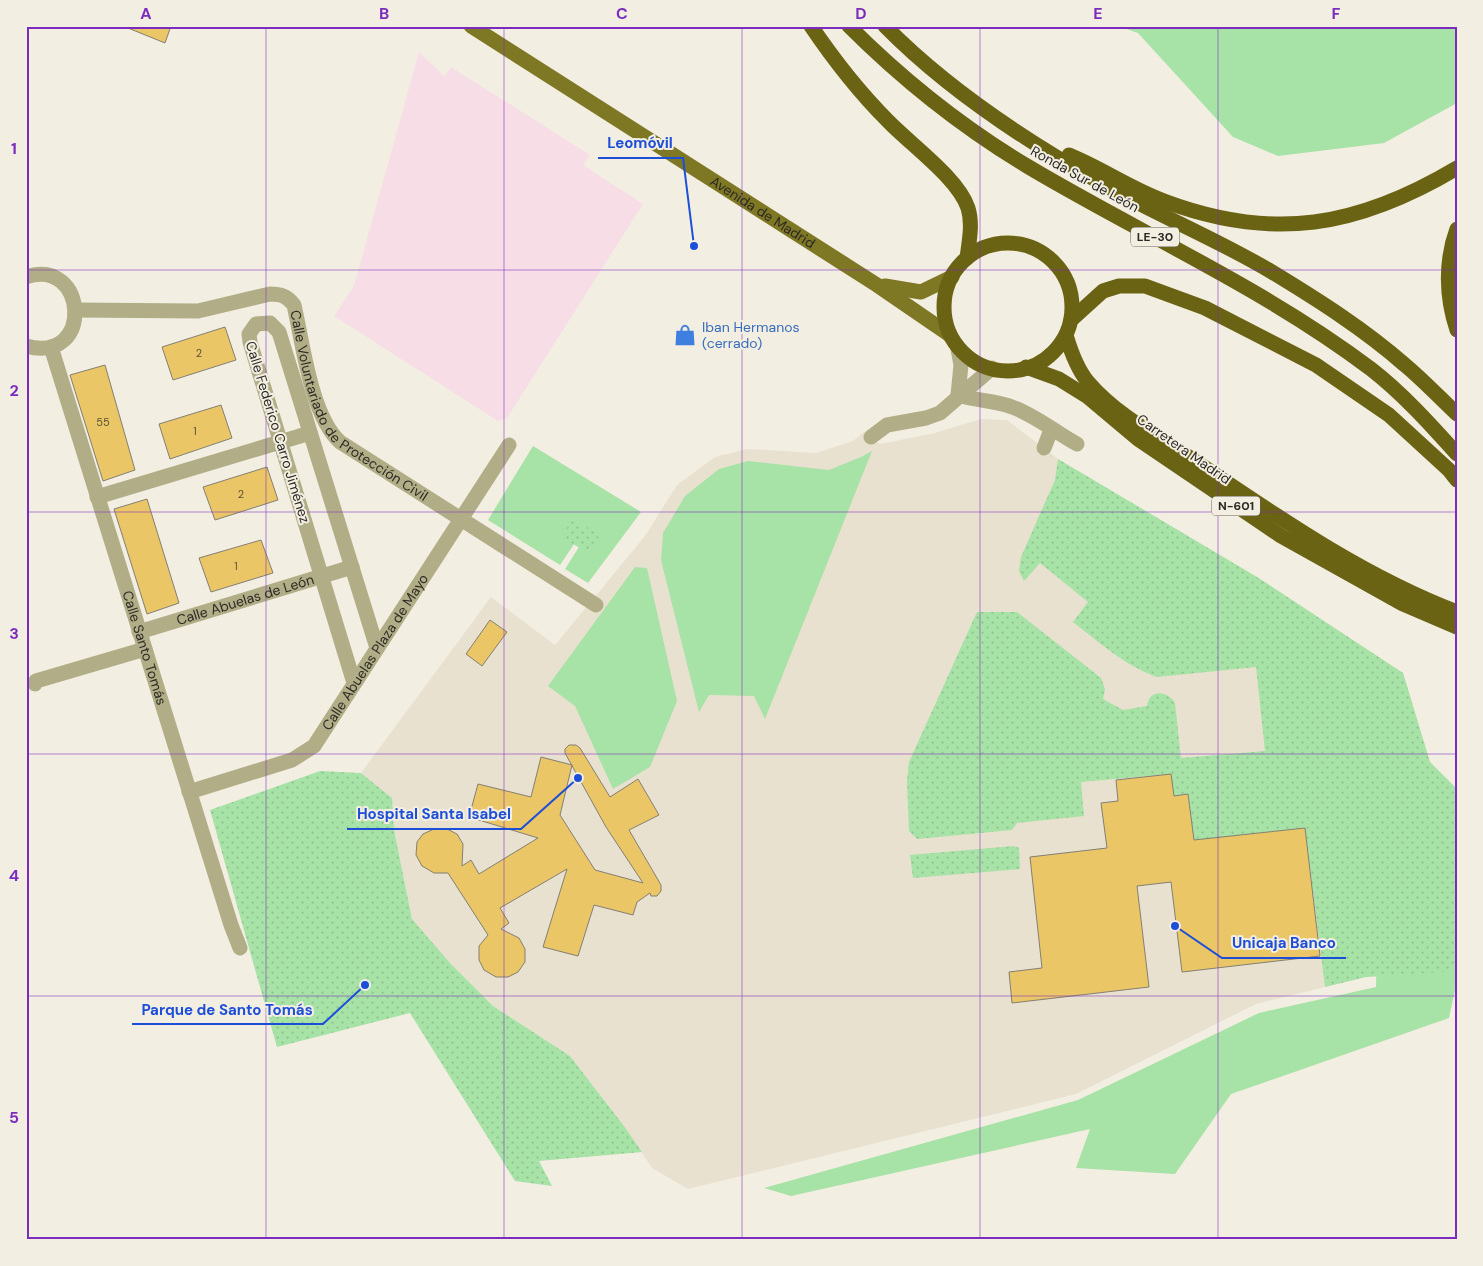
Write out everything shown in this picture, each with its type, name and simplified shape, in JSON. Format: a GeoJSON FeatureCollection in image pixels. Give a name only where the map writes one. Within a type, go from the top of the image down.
{"type":"FeatureCollection","features":[{"type":"Feature","properties":{"kind":"highway"},"geometry":{"type":"LineString","coordinates":[[811,26],[862,94],[946,176],[960,196],[968,208],[970,230],[967,258]]}},
{"type":"Feature","properties":{"kind":"highway","name":"Ronda Sur de León"},"geometry":{"type":"LineString","coordinates":[[849,26],[880,57],[949,114],[1026,165],[1248,289],[1325,336],[1372,370],[1424,418],[1457,454]]}},
{"type":"Feature","properties":{"kind":"highway","name":"Ronda Sur de León"},"geometry":{"type":"LineString","coordinates":[[885,26],[903,44],[964,94],[1034,141],[1101,183],[1270,271],[1344,317],[1404,364],[1457,414]]}},
{"type":"Feature","properties":{"kind":"highway"},"geometry":{"type":"LineString","coordinates":[[1034,141],[1091,163],[1163,200],[1222,220],[1262,224],[1300,225],[1344,218],[1391,202],[1457,168]]}},
{"type":"Feature","properties":{"kind":"highway"},"geometry":{"type":"LineString","coordinates":[[1457,229],[1451,245],[1448,270],[1449,296],[1457,330]]}},
{"type":"Feature","properties":{"kind":"highway","name":"N-601"},"geometry":{"type":"LineString","coordinates":[[1004,243],[1023,245],[1042,252],[1057,264],[1068,281],[1072,300],[1071,320],[1066,335],[1056,349],[1041,361],[1026,367],[1009,370],[992,368],[968,358],[958,349],[950,336],[944,316],[945,296],[952,277],[967,258],[984,248],[1004,243]]}},
{"type":"Feature","properties":{"kind":"highway"},"geometry":{"type":"LineString","coordinates":[[1071,320],[1103,291],[1119,286],[1144,286],[1205,308],[1324,370],[1389,414],[1449,470],[1457,480]]}},
{"type":"Feature","properties":{"kind":"highway","name":"Carretera Madrid"},"geometry":{"type":"LineString","coordinates":[[1066,335],[1074,359],[1088,382],[1123,414],[1296,529],[1351,563],[1429,602],[1457,612]]}},
{"type":"Feature","properties":{"kind":"highway","name":"Carretera Madrid"},"geometry":{"type":"LineString","coordinates":[[1026,367],[1059,379],[1088,397],[1138,439],[1281,536],[1401,603],[1457,626]]}},
{"type":"Feature","properties":{"kind":"main road","name":"Avenida de Madrid"},"geometry":{"type":"LineString","coordinates":[[472,26],[877,285],[950,336]]}},
{"type":"Feature","properties":{"kind":"main road","name":"Avenida de Madrid"},"geometry":{"type":"LineString","coordinates":[[877,285],[909,292],[921,292],[952,277]]}},
{"type":"Feature","properties":{"kind":"street"},"geometry":{"type":"LineString","coordinates":[[26,346],[36,349],[51,347],[62,342],[70,333],[75,322],[76,310],[69,290],[61,282],[40,275],[27,274]]}},
{"type":"Feature","properties":{"kind":"street","name":"Calle Voluntariado de Protección Civil"},"geometry":{"type":"LineString","coordinates":[[76,310],[186,312],[209,309],[270,294],[280,294],[289,298],[294,305],[318,406],[330,433],[340,442],[596,605]]}},
{"type":"Feature","properties":{"kind":"street","name":"Calle Federico Carro Jiménez"},"geometry":{"type":"LineString","coordinates":[[354,684],[250,342],[251,328],[263,322],[275,326],[279,332],[377,648]]}},
{"type":"Feature","properties":{"kind":"street","name":"Calle Santo Tomás"},"geometry":{"type":"LineString","coordinates":[[51,347],[189,792],[240,948]]}},
{"type":"Feature","properties":{"kind":"street"},"geometry":{"type":"LineString","coordinates":[[958,349],[961,365],[958,396]]}},
{"type":"Feature","properties":{"kind":"street"},"geometry":{"type":"LineString","coordinates":[[871,438],[887,425],[926,418],[940,413],[992,368]]}},
{"type":"Feature","properties":{"kind":"street"},"geometry":{"type":"LineString","coordinates":[[958,396],[975,401],[1012,406],[1076,444]]}},
{"type":"Feature","properties":{"kind":"street"},"geometry":{"type":"LineString","coordinates":[[1044,448],[1050,430]]}},
{"type":"Feature","properties":{"kind":"street"},"geometry":{"type":"LineString","coordinates":[[97,497],[310,433]]}},
{"type":"Feature","properties":{"kind":"street","name":"Calle Abuelas Plaza de Mayo"},"geometry":{"type":"LineString","coordinates":[[189,792],[292,760],[314,746],[509,445]]}},
{"type":"Feature","properties":{"kind":"street","name":"Calle Abuelas de León"},"geometry":{"type":"LineString","coordinates":[[139,632],[352,567]]}},
{"type":"Feature","properties":{"kind":"street"},"geometry":{"type":"LineString","coordinates":[[35,684],[36,681],[145,649]]}},
{"type":"Feature","properties":{"kind":"shaded area"},"geometry":{"type":"Polygon","coordinates":[[[419,52],[444,76],[451,67],[590,155],[583,165],[643,204],[507,418],[498,421],[334,316],[354,286],[419,52]]]}},
{"type":"Feature","properties":{"kind":"shaded area"},"geometry":{"type":"Polygon","coordinates":[[[981,419],[1007,420],[1058,459],[1257,577],[1403,673],[1430,762],[1457,789],[1457,971],[1366,977],[1256,1004],[1076,1094],[688,1189],[652,1168],[624,1126],[570,1056],[493,1006],[450,963],[412,919],[394,830],[392,798],[361,773],[491,597],[555,645],[645,536],[677,485],[715,457],[747,449],[816,453],[853,441],[864,432],[880,444],[935,433],[981,419]]]}},
{"type":"Feature","properties":{"kind":"green space"},"geometry":{"type":"Polygon","coordinates":[[[1118,26],[1457,26],[1457,103],[1384,143],[1278,156],[1233,137],[1138,33],[1118,26]]]}},
{"type":"Feature","properties":{"kind":"green space"},"geometry":{"type":"Polygon","coordinates":[[[533,446],[641,512],[588,583],[565,569],[579,547],[574,544],[560,565],[488,520],[533,446]]]}},
{"type":"Feature","properties":{"kind":"green space"},"geometry":{"type":"Polygon","coordinates":[[[872,451],[765,719],[754,696],[709,695],[699,712],[661,560],[663,533],[685,496],[719,469],[748,461],[829,470],[872,451]]]}},
{"type":"Feature","properties":{"kind":"green space"},"geometry":{"type":"Polygon","coordinates":[[[1058,459],[1257,577],[1403,673],[1430,762],[1457,789],[1457,971],[1366,977],[1325,987],[1305,828],[1194,840],[1188,794],[1174,796],[1171,774],[1081,782],[1084,816],[1017,823],[1012,830],[917,839],[909,831],[907,781],[909,762],[977,612],[1017,612],[1101,678],[1105,689],[1103,699],[1123,710],[1147,706],[1148,700],[1155,694],[1159,693],[1168,696],[1175,703],[1181,758],[1265,751],[1256,667],[1157,677],[1123,660],[1073,622],[1088,602],[1040,563],[1024,581],[1019,571],[1021,557],[1055,480],[1058,459]]]}},
{"type":"Feature","properties":{"kind":"green space"},"geometry":{"type":"Polygon","coordinates":[[[573,519],[600,535],[589,553],[561,537],[573,519]]]}},
{"type":"Feature","properties":{"kind":"green space"},"geometry":{"type":"Polygon","coordinates":[[[635,567],[647,568],[677,701],[650,767],[613,789],[575,706],[548,686],[635,567]]]}},
{"type":"Feature","properties":{"kind":"green space"},"geometry":{"type":"Polygon","coordinates":[[[320,771],[361,773],[392,798],[394,830],[412,919],[450,963],[493,1006],[570,1056],[642,1152],[539,1161],[552,1186],[515,1181],[410,1013],[277,1047],[210,810],[320,771]]]}},
{"type":"Feature","properties":{"kind":"green space"},"geometry":{"type":"Polygon","coordinates":[[[1457,820],[1457,981],[1449,1018],[1231,1094],[1175,1174],[1076,1168],[1090,1129],[791,1196],[764,1188],[1078,1100],[1259,1013],[1376,987],[1379,836],[1457,820]]]}},
{"type":"Feature","properties":{"kind":"green space"},"geometry":{"type":"Polygon","coordinates":[[[1014,846],[1019,848],[1020,869],[913,878],[910,855],[1014,846]]]}},
{"type":"Feature","properties":{"kind":"building"},"geometry":{"type":"Polygon","coordinates":[[[123,26],[171,26],[165,43],[123,26]]]}},
{"type":"Feature","properties":{"kind":"building"},"geometry":{"type":"Polygon","coordinates":[[[225,327],[236,360],[173,380],[162,347],[225,327]]]}},
{"type":"Feature","properties":{"kind":"building"},"geometry":{"type":"Polygon","coordinates":[[[105,365],[135,470],[103,481],[70,375],[105,365]]]}},
{"type":"Feature","properties":{"kind":"building"},"geometry":{"type":"Polygon","coordinates":[[[221,405],[232,438],[170,459],[159,424],[221,405]]]}},
{"type":"Feature","properties":{"kind":"building"},"geometry":{"type":"Polygon","coordinates":[[[267,467],[278,500],[215,520],[203,487],[267,467]]]}},
{"type":"Feature","properties":{"kind":"building"},"geometry":{"type":"Polygon","coordinates":[[[147,499],[179,603],[147,614],[114,509],[147,499]]]}},
{"type":"Feature","properties":{"kind":"building"},"geometry":{"type":"Polygon","coordinates":[[[261,540],[273,573],[211,592],[199,558],[261,540]]]}},
{"type":"Feature","properties":{"kind":"building"},"geometry":{"type":"Polygon","coordinates":[[[490,620],[507,632],[482,666],[466,654],[490,620]]]}},
{"type":"Feature","properties":{"kind":"building"},"geometry":{"type":"Polygon","coordinates":[[[569,745],[576,745],[580,748],[610,797],[638,779],[659,815],[629,830],[661,885],[661,891],[657,896],[651,896],[650,893],[637,902],[633,915],[594,905],[578,956],[543,947],[567,869],[500,908],[509,923],[501,929],[519,938],[525,949],[525,962],[518,972],[508,977],[496,977],[484,970],[479,960],[479,946],[488,935],[448,873],[434,873],[422,866],[416,855],[417,842],[423,834],[434,829],[447,829],[457,834],[463,844],[462,866],[471,860],[479,874],[538,838],[469,817],[478,784],[531,797],[541,757],[572,765],[565,753],[565,749],[569,745]],[[572,765],[560,815],[595,870],[643,883],[606,827],[572,765]]]}},
{"type":"Feature","properties":{"kind":"building"},"geometry":{"type":"Polygon","coordinates":[[[1171,774],[1174,796],[1188,794],[1194,840],[1305,828],[1320,956],[1182,972],[1171,882],[1137,886],[1149,987],[1012,1003],[1009,972],[1042,968],[1030,857],[1107,848],[1101,803],[1118,801],[1116,780],[1171,774]]]}},
{"type":"Feature","properties":{"kind":"place","name":"Leomóvil"},"geometry":{"type":"Point","coordinates":[694,246]}},
{"type":"Feature","properties":{"kind":"place","name":"Iban Hermanos (cerrado)"},"geometry":{"type":"Point","coordinates":[685,335]}},
{"type":"Feature","properties":{"kind":"place","name":"Hospital Santa Isabel"},"geometry":{"type":"Point","coordinates":[578,778]}},
{"type":"Feature","properties":{"kind":"place","name":"Unicaja Banco"},"geometry":{"type":"Point","coordinates":[1175,926]}},
{"type":"Feature","properties":{"kind":"place","name":"Parque de Santo Tomás"},"geometry":{"type":"Point","coordinates":[365,985]}}]}
